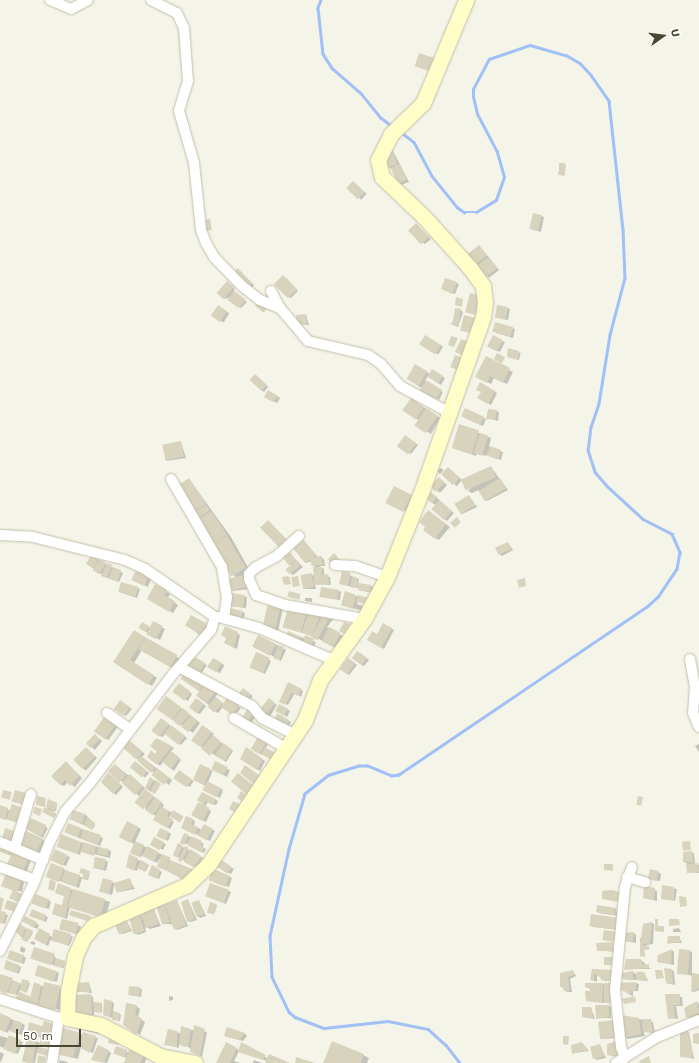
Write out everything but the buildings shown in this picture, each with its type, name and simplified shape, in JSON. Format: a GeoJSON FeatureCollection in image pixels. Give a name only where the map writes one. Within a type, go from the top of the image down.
{"type":"FeatureCollection","features":[{"type":"Feature","properties":{"kind":"street"},"geometry":{"type":"LineString","coordinates":[[50,0],[66,9],[88,0]]}},
{"type":"Feature","properties":{"kind":"street"},"geometry":{"type":"LineString","coordinates":[[151,0],[172,10],[181,20],[184,28],[188,81],[179,111],[194,163],[202,230],[206,243],[214,257],[242,286],[260,300],[280,308]]}},
{"type":"Feature","properties":{"kind":"street"},"geometry":{"type":"LineString","coordinates":[[52,1063],[63,1018],[74,956],[83,938],[93,926],[108,918],[187,885],[199,877],[296,735],[305,720],[320,680],[364,619],[387,577],[483,317],[485,294],[483,286],[470,268],[424,217],[382,176],[378,160],[391,134],[418,110],[434,80],[466,0]]}},
{"type":"Feature","properties":{"kind":"street"},"geometry":{"type":"LineString","coordinates":[[271,291],[280,308],[308,341],[368,355],[381,364],[400,386],[448,412]]}},
{"type":"Feature","properties":{"kind":"street"},"geometry":{"type":"LineString","coordinates":[[0,951],[35,880],[65,812],[179,666],[211,630],[219,618],[227,597],[222,567],[171,479]]}},
{"type":"Feature","properties":{"kind":"street"},"geometry":{"type":"LineString","coordinates":[[0,535],[33,537],[125,560],[145,569],[219,618],[260,628],[333,660]]}},
{"type":"Feature","properties":{"kind":"street"},"geometry":{"type":"LineString","coordinates":[[299,536],[277,556],[256,567],[250,574],[249,580],[256,595],[285,605],[364,619]]}},
{"type":"Feature","properties":{"kind":"street"},"geometry":{"type":"LineString","coordinates":[[335,565],[355,566],[387,577]]}},
{"type":"Feature","properties":{"kind":"street"},"geometry":{"type":"LineString","coordinates":[[690,659],[695,686],[693,713],[699,727]]}},
{"type":"Feature","properties":{"kind":"street"},"geometry":{"type":"LineString","coordinates":[[179,666],[252,706],[262,718],[296,735]]}},
{"type":"Feature","properties":{"kind":"street"},"geometry":{"type":"LineString","coordinates":[[107,713],[130,729]]}},
{"type":"Feature","properties":{"kind":"street"},"geometry":{"type":"LineString","coordinates":[[234,718],[287,749]]}},
{"type":"Feature","properties":{"kind":"street"},"geometry":{"type":"LineString","coordinates":[[15,847],[32,794]]}},
{"type":"Feature","properties":{"kind":"street"},"geometry":{"type":"LineString","coordinates":[[0,842],[43,860]]}},
{"type":"Feature","properties":{"kind":"street"},"geometry":{"type":"LineString","coordinates":[[0,867],[35,880]]}},
{"type":"Feature","properties":{"kind":"street"},"geometry":{"type":"LineString","coordinates":[[626,1058],[621,1047],[615,990],[627,877],[632,867]]}},
{"type":"Feature","properties":{"kind":"street"},"geometry":{"type":"LineString","coordinates":[[627,877],[645,882]]}},
{"type":"Feature","properties":{"kind":"street"},"geometry":{"type":"LineString","coordinates":[[0,999],[63,1018],[101,1025],[161,1060],[195,1063]]}},
{"type":"Feature","properties":{"kind":"street"},"geometry":{"type":"LineString","coordinates":[[616,1063],[657,1037],[699,1020]]}},
{"type":"Feature","properties":{"kind":"waterway"},"geometry":{"type":"LineString","coordinates":[[321,0],[318,8],[323,54],[332,68],[360,92],[380,117],[392,126]]}},
{"type":"Feature","properties":{"kind":"waterway"},"geometry":{"type":"LineString","coordinates":[[401,132],[414,142],[432,176],[457,207],[464,212],[476,212],[496,200],[504,177],[497,152],[477,114],[473,97],[473,89],[489,59],[530,45],[566,55],[580,63],[591,75],[609,101],[623,229],[625,278],[610,335],[599,404],[591,427],[588,450],[595,472],[607,486],[643,519],[672,534],[680,552],[677,569],[659,596],[647,607],[399,775],[392,776],[367,766],[359,766],[329,775],[305,794],[289,849],[270,936],[272,977],[289,1012],[295,1017],[324,1028],[388,1021],[428,1029],[446,1045],[460,1063]]}}]}
